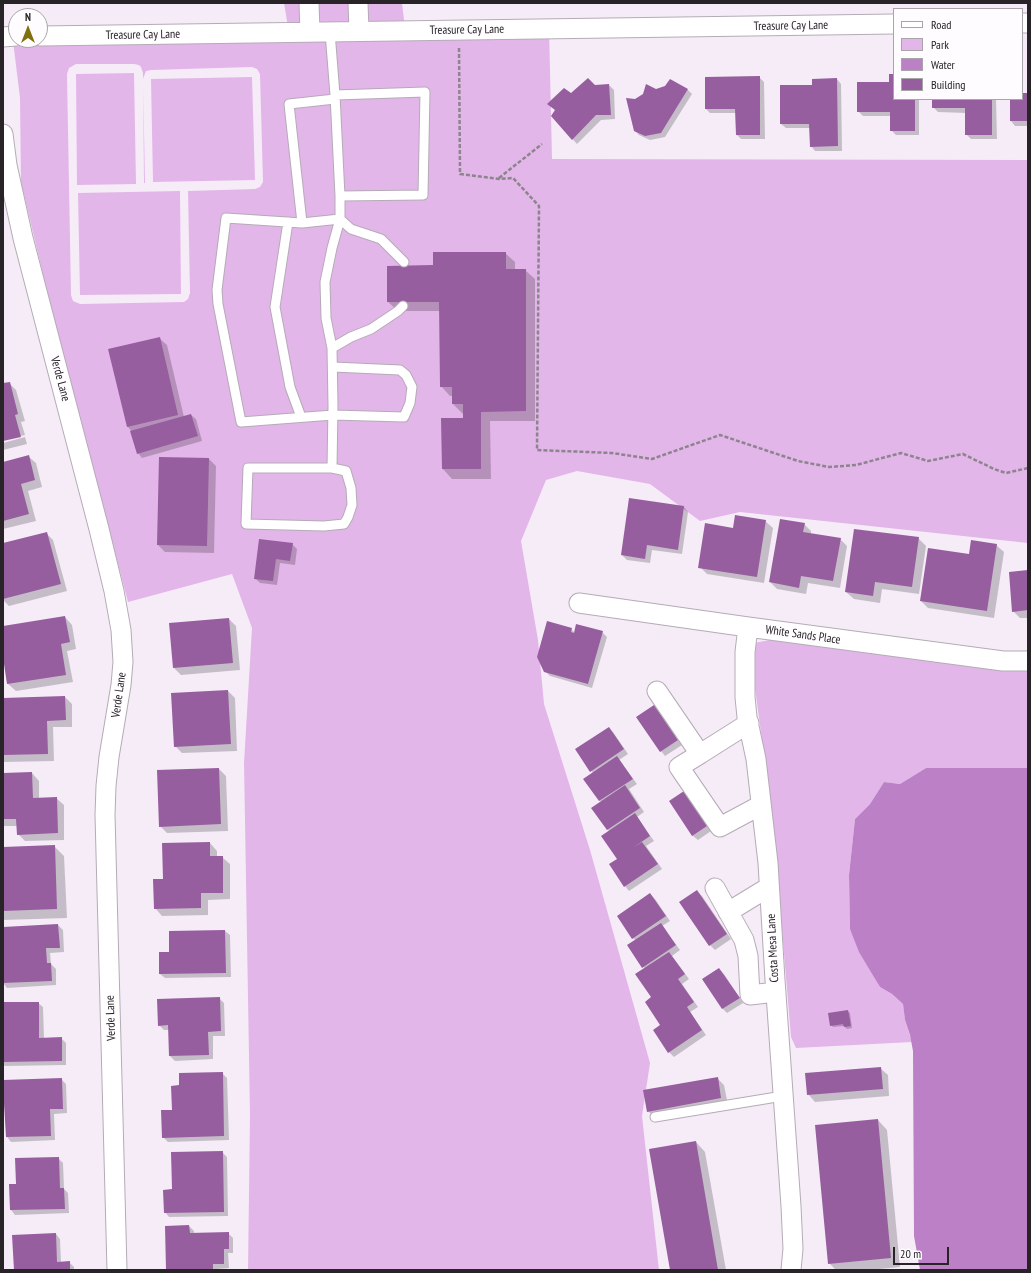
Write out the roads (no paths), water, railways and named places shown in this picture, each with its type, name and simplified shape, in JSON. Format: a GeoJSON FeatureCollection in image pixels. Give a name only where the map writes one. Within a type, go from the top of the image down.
{"type":"FeatureCollection","features":[{"type":"Feature","properties":{"kind":"street"},"geometry":{"type":"LineString","coordinates":[[309,3],[310,32]]}},
{"type":"Feature","properties":{"kind":"street"},"geometry":{"type":"LineString","coordinates":[[358,3],[359,31]]}},
{"type":"Feature","properties":{"kind":"street","name":"Treasure Cay Lane"},"geometry":{"type":"LineString","coordinates":[[48,36],[893,24]]}},
{"type":"Feature","properties":{"kind":"street","name":"Verde Lane"},"geometry":{"type":"LineString","coordinates":[[3,134],[7,165],[23,238],[99,529],[122,630],[123,662],[121,685],[109,757],[105,815],[117,1270]]}},
{"type":"Feature","properties":{"kind":"street","name":"White Sands Place"},"geometry":{"type":"LineString","coordinates":[[579,603],[1003,661],[1028,661]]}},
{"type":"Feature","properties":{"kind":"street","name":"Costa Mesa Lane"},"geometry":{"type":"LineString","coordinates":[[748,627],[745,652],[745,697],[756,759],[770,887],[791,1206],[791,1270]]}},
{"type":"Feature","properties":{"kind":"street"},"geometry":{"type":"LineString","coordinates":[[657,691],[700,754]]}},
{"type":"Feature","properties":{"kind":"street"},"geometry":{"type":"LineString","coordinates":[[749,723],[679,767],[720,827],[761,805]]}},
{"type":"Feature","properties":{"kind":"street"},"geometry":{"type":"LineString","coordinates":[[728,912],[770,887]]}},
{"type":"Feature","properties":{"kind":"street"},"geometry":{"type":"LineString","coordinates":[[714,888],[744,940],[748,956],[750,995],[776,992]]}},
{"type":"Feature","properties":{"kind":"lane"},"geometry":{"type":"LineString","coordinates":[[330,32],[340,196],[340,219],[325,282],[326,318],[332,348],[333,367],[332,468]]}},
{"type":"Feature","properties":{"kind":"lane"},"geometry":{"type":"LineString","coordinates":[[302,223],[289,104],[335,97],[425,92],[423,195],[340,196]]}},
{"type":"Feature","properties":{"kind":"lane"},"geometry":{"type":"LineString","coordinates":[[333,367],[400,370],[406,375],[412,387],[410,404],[404,417],[333,415],[241,422],[218,304],[217,290],[226,218],[302,223],[340,219],[351,228],[381,239],[404,262]]}},
{"type":"Feature","properties":{"kind":"lane"},"geometry":{"type":"LineString","coordinates":[[288,222],[275,307],[290,387],[301,417]]}},
{"type":"Feature","properties":{"kind":"lane"},"geometry":{"type":"LineString","coordinates":[[332,348],[351,337],[371,329],[403,306]]}},
{"type":"Feature","properties":{"kind":"lane"},"geometry":{"type":"LineString","coordinates":[[248,468],[332,468],[346,471],[351,488],[352,505],[344,524],[324,526],[246,524],[248,468]]}},
{"type":"Feature","properties":{"kind":"lane"},"geometry":{"type":"LineString","coordinates":[[655,1117],[783,1096]]}},
{"type":"Feature","properties":{"kind":"water"},"geometry":{"type":"Polygon","coordinates":[[[926,768],[1028,768],[1028,1270],[920,1270],[914,1236],[913,1051],[910,1035],[905,1020],[903,1004],[892,994],[880,987],[859,952],[850,929],[849,875],[855,819],[870,804],[884,782],[900,784],[926,768]]]}}]}
